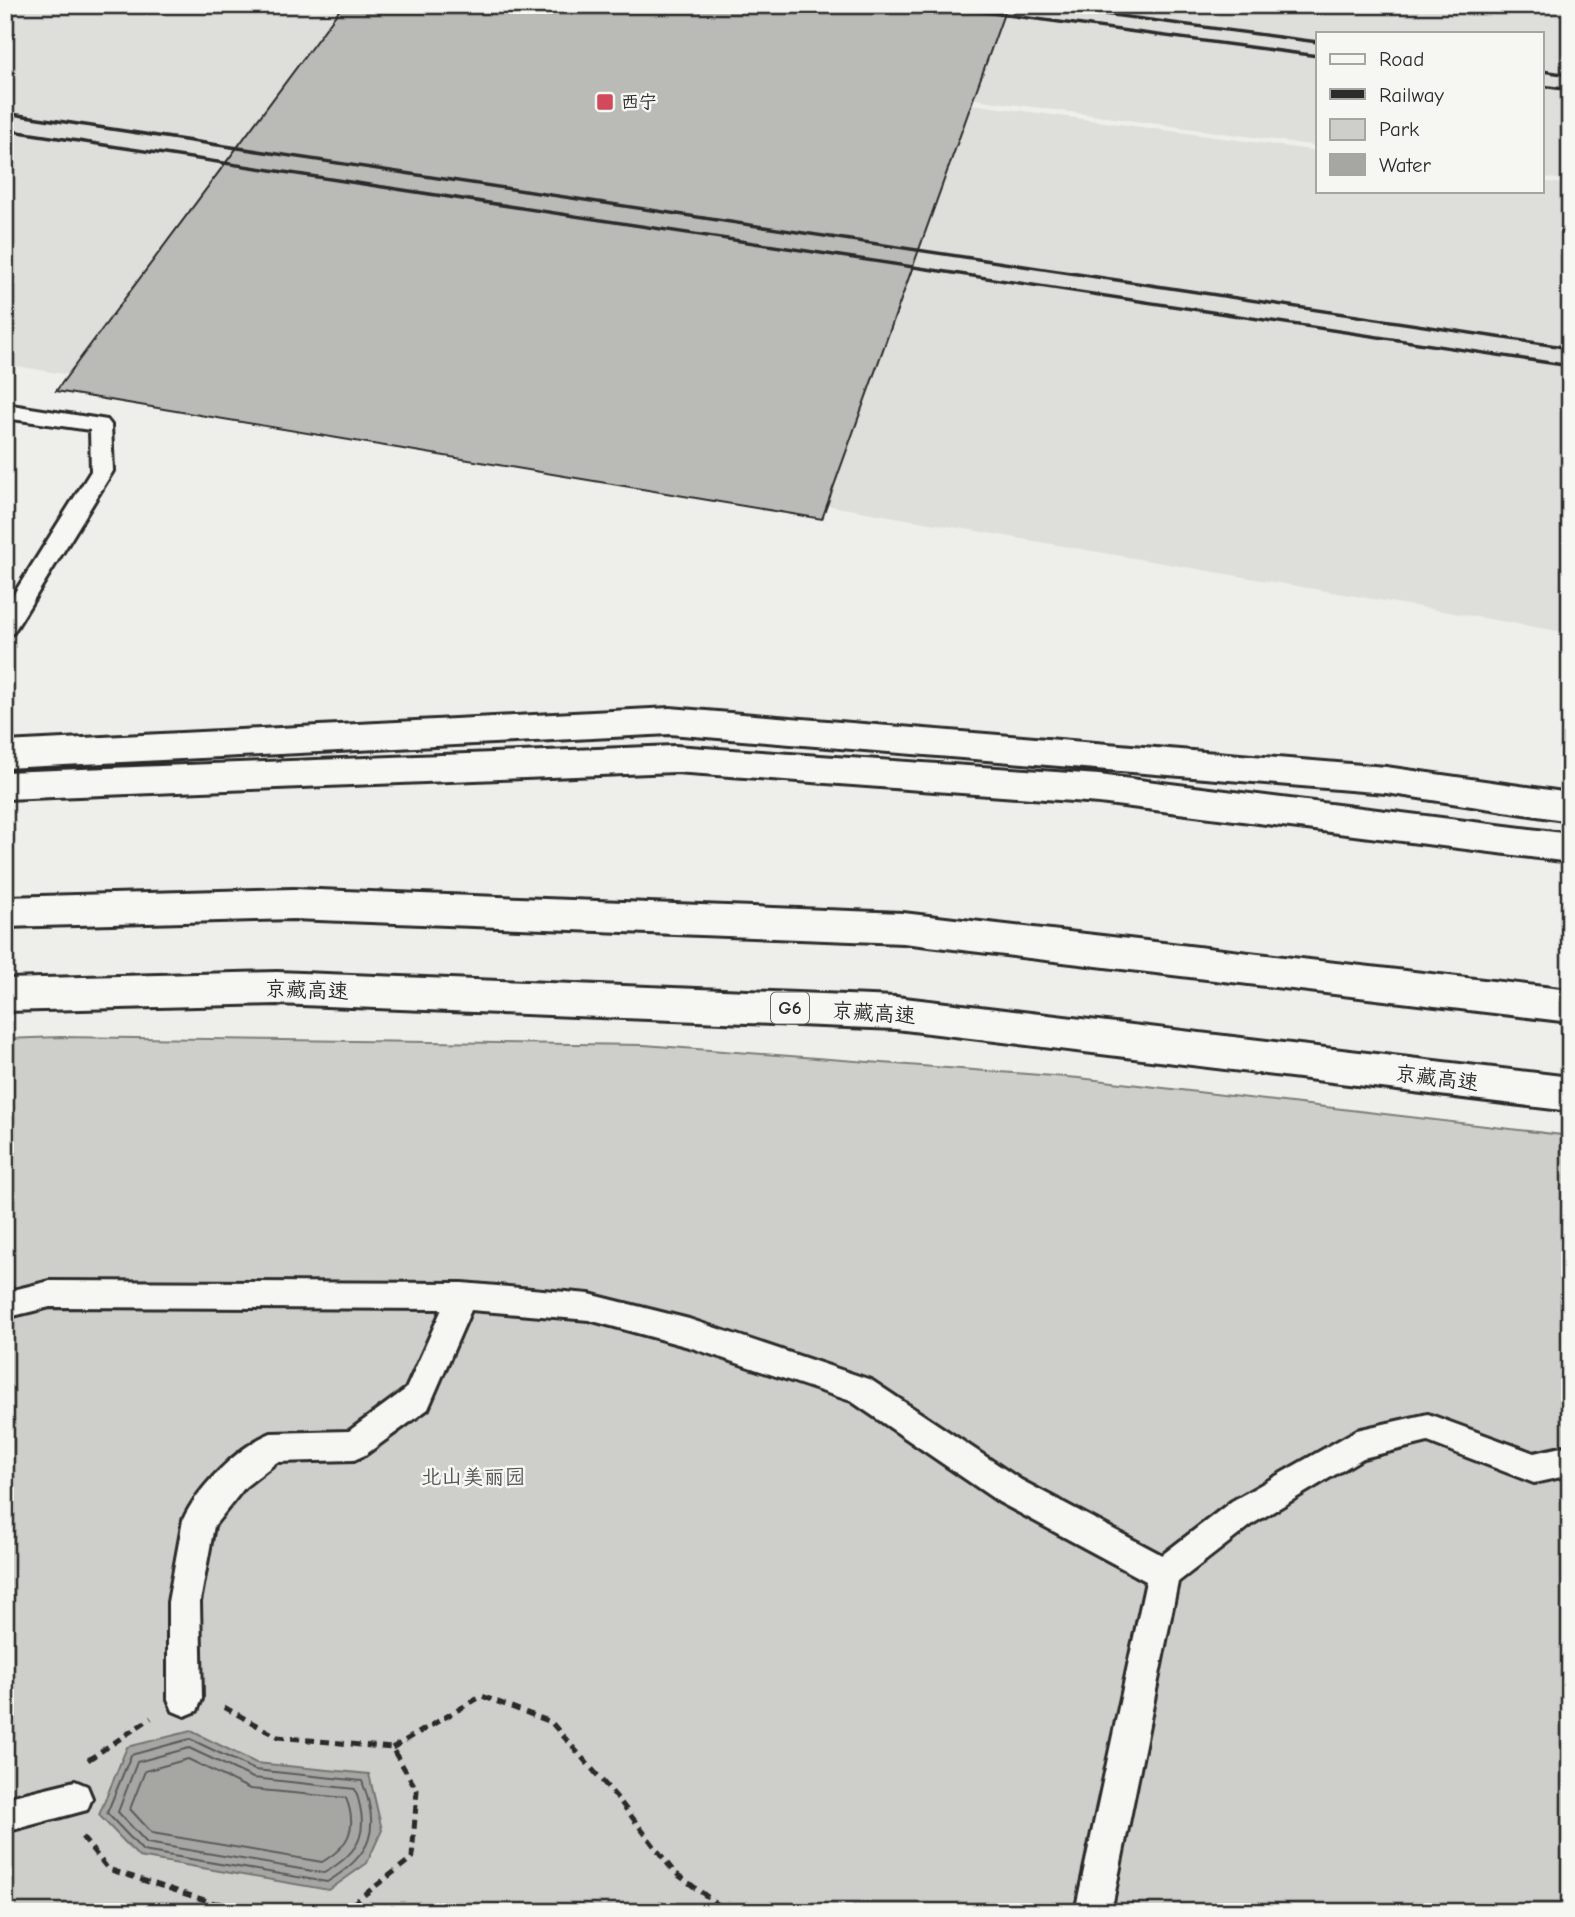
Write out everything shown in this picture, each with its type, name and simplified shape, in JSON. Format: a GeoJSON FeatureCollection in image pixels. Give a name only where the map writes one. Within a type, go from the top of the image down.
{"type":"FeatureCollection","features":[{"type":"Feature","properties":{"kind":"main road"},"geometry":{"type":"LineString","coordinates":[[5,754],[670,721],[1385,780],[1570,807]]}},
{"type":"Feature","properties":{"kind":"main road"},"geometry":{"type":"LineString","coordinates":[[5,786],[674,759],[1099,789],[1570,848]]}},
{"type":"Feature","properties":{"kind":"main road"},"geometry":{"type":"LineString","coordinates":[[5,912],[293,904],[903,928],[1570,1006]]}},
{"type":"Feature","properties":{"kind":"main road","name":"京藏高速"},"geometry":{"type":"LineString","coordinates":[[5,995],[277,988],[896,1013],[1570,1094]]}},
{"type":"Feature","properties":{"kind":"lane"},"geometry":{"type":"LineString","coordinates":[[5,411],[100,425],[102,471],[5,627]]}},
{"type":"Feature","properties":{"kind":"lane"},"geometry":{"type":"LineString","coordinates":[[5,1305],[50,1294],[462,1296],[589,1307],[689,1333],[860,1390],[1010,1491],[1164,1573]]}},
{"type":"Feature","properties":{"kind":"lane"},"geometry":{"type":"LineString","coordinates":[[185,1699],[184,1602],[199,1520],[234,1477],[271,1448],[354,1445],[417,1398],[462,1296]]}},
{"type":"Feature","properties":{"kind":"lane"},"geometry":{"type":"LineString","coordinates":[[1093,1912],[1164,1573],[1243,1512],[1357,1445],[1428,1428],[1534,1468],[1570,1460]]}},
{"type":"Feature","properties":{"kind":"lane"},"geometry":{"type":"LineString","coordinates":[[5,1815],[75,1798]]}},
{"type":"Feature","properties":{"kind":"path"},"geometry":{"type":"LineString","coordinates":[[333,1912],[214,1903],[108,1868],[71,1823],[80,1765],[129,1730],[185,1699],[221,1706],[278,1737],[392,1748],[482,1696],[551,1722],[620,1800],[674,1872],[728,1912]]}},
{"type":"Feature","properties":{"kind":"path"},"geometry":{"type":"LineString","coordinates":[[342,1912],[412,1858],[417,1790],[392,1748]]}},
{"type":"Feature","properties":{"kind":"shaded area"},"geometry":{"type":"Polygon","coordinates":[[[5,5],[242,5],[1316,151],[1316,192],[1544,192],[1544,181],[1570,185],[1570,633],[5,364],[5,5]]]}},
{"type":"Feature","properties":{"kind":"shaded area"},"geometry":{"type":"Polygon","coordinates":[[[290,5],[1570,5],[1570,181],[1544,177],[1544,32],[1316,32],[1316,146],[290,5]]]}},
{"type":"Feature","properties":{"kind":"green space","name":"北山美丽园"},"geometry":{"type":"Polygon","coordinates":[[[60,1037],[644,1045],[1079,1078],[1570,1136],[1570,1912],[5,1912],[5,1039],[60,1037]]]}},
{"type":"Feature","properties":{"kind":"water"},"geometry":{"type":"Polygon","coordinates":[[[191,1731],[256,1763],[369,1774],[382,1830],[367,1863],[329,1890],[139,1857],[99,1815],[127,1747],[191,1731]]]}},
{"type":"Feature","properties":{"kind":"building"},"geometry":{"type":"Polygon","coordinates":[[[343,5],[1007,5],[822,519],[56,391],[343,5]]]}},
{"type":"Feature","properties":{"kind":"railway"},"geometry":{"type":"LineString","coordinates":[[931,5],[1316,56]]}},
{"type":"Feature","properties":{"kind":"railway"},"geometry":{"type":"LineString","coordinates":[[1036,5],[1316,42]]}},
{"type":"Feature","properties":{"kind":"railway"},"geometry":{"type":"LineString","coordinates":[[1544,71],[1570,75]]}},
{"type":"Feature","properties":{"kind":"railway"},"geometry":{"type":"LineString","coordinates":[[1544,86],[1570,90]]}},
{"type":"Feature","properties":{"kind":"railway"},"geometry":{"type":"LineString","coordinates":[[5,113],[1570,348]]}},
{"type":"Feature","properties":{"kind":"railway"},"geometry":{"type":"LineString","coordinates":[[5,130],[1570,366]]}},
{"type":"Feature","properties":{"kind":"place","name":"西宁"},"geometry":{"type":"Point","coordinates":[605,102]}}]}
